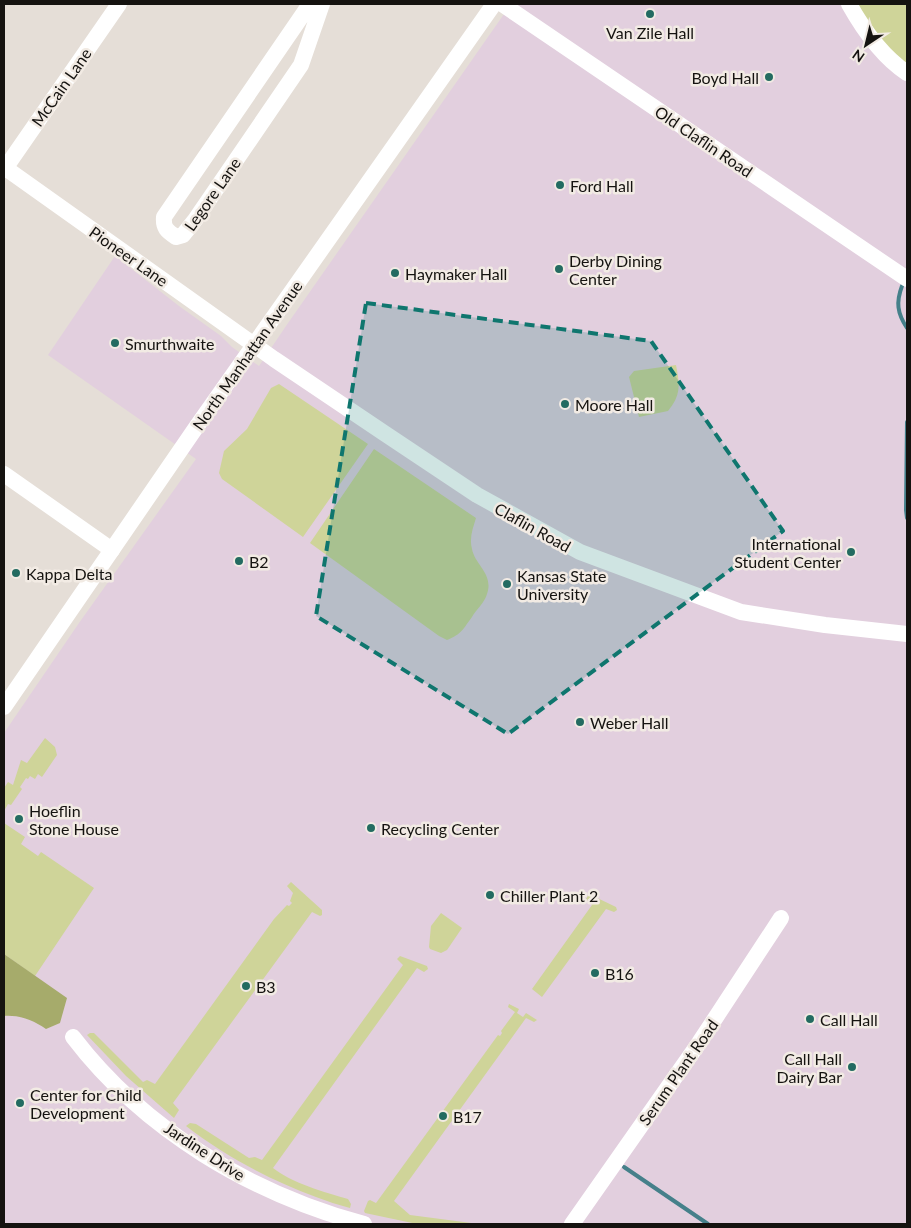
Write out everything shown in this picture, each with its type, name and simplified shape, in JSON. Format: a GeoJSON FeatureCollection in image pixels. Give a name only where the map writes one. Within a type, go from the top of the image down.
{"type":"FeatureCollection","features":[{"type":"Feature","properties":{"kind":"street","name":"McCain Lane"},"geometry":{"type":"LineString","coordinates":[[4,168],[119,4]]}},
{"type":"Feature","properties":{"kind":"street","name":"Legore Lane"},"geometry":{"type":"LineString","coordinates":[[310,4],[164,217],[163,226],[167,232],[176,237],[183,235],[301,65],[322,4]]}},
{"type":"Feature","properties":{"kind":"street","name":"North Manhattan Avenue"},"geometry":{"type":"LineString","coordinates":[[4,707],[255,344],[494,4]]}},
{"type":"Feature","properties":{"kind":"street","name":"Old Claflin Road"},"geometry":{"type":"LineString","coordinates":[[502,4],[907,279]]}},
{"type":"Feature","properties":{"kind":"street"},"geometry":{"type":"LineString","coordinates":[[849,4],[858,21],[884,52],[907,72]]}},
{"type":"Feature","properties":{"kind":"street","name":"Pioneer Lane"},"geometry":{"type":"LineString","coordinates":[[4,168],[255,344]]}},
{"type":"Feature","properties":{"kind":"street","name":"Claflin Road"},"geometry":{"type":"LineString","coordinates":[[255,344],[274,359],[477,495],[580,552],[740,612],[825,625],[907,634]]}},
{"type":"Feature","properties":{"kind":"street"},"geometry":{"type":"LineString","coordinates":[[4,474],[112,550]]}},
{"type":"Feature","properties":{"kind":"street","name":"Serum Plant Road"},"geometry":{"type":"LineString","coordinates":[[572,1224],[699,1043],[781,918]]}},
{"type":"Feature","properties":{"kind":"street","name":"Jardine Drive"},"geometry":{"type":"LineString","coordinates":[[73,1037],[89,1058],[122,1091],[172,1133],[225,1167],[293,1200],[364,1224]]}},
{"type":"Feature","properties":{"kind":"highlighted area"},"geometry":{"type":"Polygon","coordinates":[[[366,303],[651,341],[783,531],[508,734],[316,616],[366,303]]]}},
{"type":"Feature","properties":{"kind":"shaded area","name":"Kansas State University"},"geometry":{"type":"Polygon","coordinates":[[[511,4],[907,4],[907,1224],[4,1224],[4,733],[79,623],[196,459],[48,355],[115,256],[259,366],[511,4]]]}},
{"type":"Feature","properties":{"kind":"green space"},"geometry":{"type":"Polygon","coordinates":[[[856,4],[907,4],[907,64],[879,36],[856,4]]]}},
{"type":"Feature","properties":{"kind":"green space"},"geometry":{"type":"Polygon","coordinates":[[[676,365],[678,390],[675,400],[668,411],[639,417],[629,377],[634,371],[676,365]]]}},
{"type":"Feature","properties":{"kind":"green space"},"geometry":{"type":"Polygon","coordinates":[[[279,384],[368,444],[303,537],[222,479],[219,473],[224,451],[247,429],[271,388],[279,384]]]}},
{"type":"Feature","properties":{"kind":"green space"},"geometry":{"type":"Polygon","coordinates":[[[374,449],[476,518],[471,545],[474,555],[488,581],[487,594],[462,631],[447,640],[310,543],[374,449]]]}},
{"type":"Feature","properties":{"kind":"green space"},"geometry":{"type":"Polygon","coordinates":[[[45,738],[55,747],[57,755],[42,777],[38,774],[35,779],[30,776],[28,779],[26,778],[20,787],[22,789],[11,805],[8,804],[4,811],[4,788],[8,782],[13,785],[21,760],[27,763],[45,738]]]}},
{"type":"Feature","properties":{"kind":"green space"},"geometry":{"type":"Polygon","coordinates":[[[4,823],[25,837],[21,844],[38,856],[41,852],[94,888],[35,976],[4,954],[4,823]]]}},
{"type":"Feature","properties":{"kind":"green space"},"geometry":{"type":"Polygon","coordinates":[[[291,882],[322,910],[322,915],[320,916],[312,912],[173,1103],[179,1110],[174,1118],[126,1076],[87,1035],[94,1033],[143,1082],[147,1080],[155,1084],[274,919],[287,905],[289,906],[292,903],[290,901],[293,893],[287,886],[291,882]]]}},
{"type":"Feature","properties":{"kind":"green space"},"geometry":{"type":"Polygon","coordinates":[[[589,894],[616,907],[617,910],[614,912],[606,909],[542,997],[532,989],[592,905],[586,899],[589,894]]]}},
{"type":"Feature","properties":{"kind":"green space"},"geometry":{"type":"Polygon","coordinates":[[[441,913],[462,928],[447,950],[441,953],[429,947],[431,926],[441,913]]]}},
{"type":"Feature","properties":{"kind":"green space"},"geometry":{"type":"Polygon","coordinates":[[[4,954],[67,998],[60,1023],[46,1029],[26,1019],[4,1016],[4,954]]]}},
{"type":"Feature","properties":{"kind":"green space"},"geometry":{"type":"Polygon","coordinates":[[[400,956],[427,966],[428,969],[424,972],[417,968],[273,1168],[298,1182],[348,1199],[351,1204],[350,1208],[316,1197],[265,1175],[232,1157],[186,1126],[190,1123],[196,1124],[249,1158],[255,1157],[262,1160],[403,965],[397,959],[400,956]]]}},
{"type":"Feature","properties":{"kind":"green space"},"geometry":{"type":"Polygon","coordinates":[[[509,1004],[519,1009],[517,1013],[523,1017],[526,1013],[537,1020],[534,1022],[526,1018],[394,1201],[410,1215],[479,1224],[417,1224],[365,1213],[368,1201],[376,1203],[498,1035],[500,1036],[501,1031],[515,1012],[508,1007],[509,1004]]]}},
{"type":"Feature","properties":{"kind":"waterway"},"geometry":{"type":"LineString","coordinates":[[902,286],[898,307],[907,328]]}},
{"type":"Feature","properties":{"kind":"waterway"},"geometry":{"type":"LineString","coordinates":[[907,422],[907,518]]}},
{"type":"Feature","properties":{"kind":"waterway"},"geometry":{"type":"LineString","coordinates":[[624,1167],[708,1224]]}},
{"type":"Feature","properties":{"kind":"place","name":"Van Zile Hall"},"geometry":{"type":"Point","coordinates":[650,14]}},
{"type":"Feature","properties":{"kind":"place","name":"Boyd Hall"},"geometry":{"type":"Point","coordinates":[769,77]}},
{"type":"Feature","properties":{"kind":"place","name":"Ford Hall"},"geometry":{"type":"Point","coordinates":[560,185]}},
{"type":"Feature","properties":{"kind":"place","name":"Derby Dining Center"},"geometry":{"type":"Point","coordinates":[559,269]}},
{"type":"Feature","properties":{"kind":"place","name":"Haymaker Hall"},"geometry":{"type":"Point","coordinates":[395,273]}},
{"type":"Feature","properties":{"kind":"place","name":"Smurthwaite"},"geometry":{"type":"Point","coordinates":[115,343]}},
{"type":"Feature","properties":{"kind":"place","name":"Moore Hall"},"geometry":{"type":"Point","coordinates":[565,404]}},
{"type":"Feature","properties":{"kind":"place","name":"International Student Center"},"geometry":{"type":"Point","coordinates":[851,552]}},
{"type":"Feature","properties":{"kind":"place","name":"B2"},"geometry":{"type":"Point","coordinates":[239,561]}},
{"type":"Feature","properties":{"kind":"place","name":"Kappa Delta"},"geometry":{"type":"Point","coordinates":[16,573]}},
{"type":"Feature","properties":{"kind":"place","name":"Kansas State University"},"geometry":{"type":"Point","coordinates":[507,584]}},
{"type":"Feature","properties":{"kind":"place","name":"Weber Hall"},"geometry":{"type":"Point","coordinates":[580,722]}},
{"type":"Feature","properties":{"kind":"place","name":"Hoeflin Stone House"},"geometry":{"type":"Point","coordinates":[19,819]}},
{"type":"Feature","properties":{"kind":"place","name":"Recycling Center"},"geometry":{"type":"Point","coordinates":[371,828]}},
{"type":"Feature","properties":{"kind":"place","name":"Chiller Plant 2"},"geometry":{"type":"Point","coordinates":[490,895]}},
{"type":"Feature","properties":{"kind":"place","name":"B16"},"geometry":{"type":"Point","coordinates":[595,973]}},
{"type":"Feature","properties":{"kind":"place","name":"B3"},"geometry":{"type":"Point","coordinates":[246,986]}},
{"type":"Feature","properties":{"kind":"place","name":"Call Hall"},"geometry":{"type":"Point","coordinates":[810,1019]}},
{"type":"Feature","properties":{"kind":"place","name":"Call Hall Dairy Bar"},"geometry":{"type":"Point","coordinates":[852,1067]}},
{"type":"Feature","properties":{"kind":"place","name":"Center for Child Development"},"geometry":{"type":"Point","coordinates":[20,1103]}},
{"type":"Feature","properties":{"kind":"place","name":"B17"},"geometry":{"type":"Point","coordinates":[443,1116]}}]}
